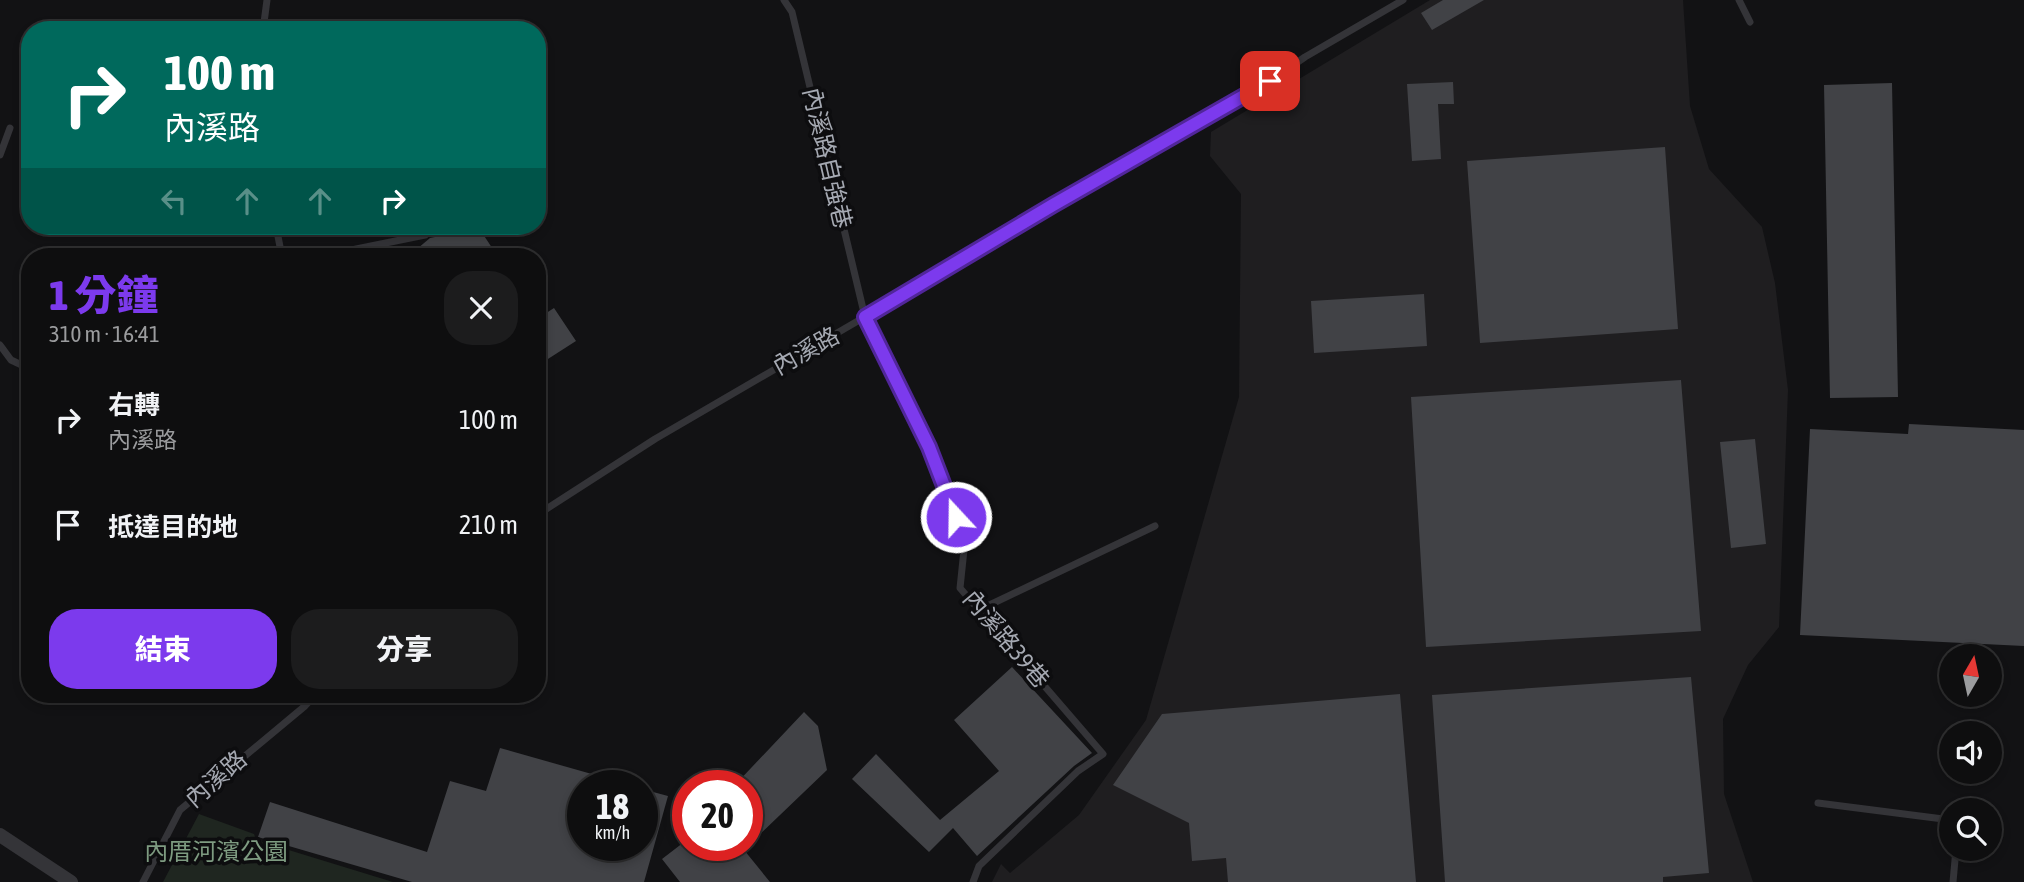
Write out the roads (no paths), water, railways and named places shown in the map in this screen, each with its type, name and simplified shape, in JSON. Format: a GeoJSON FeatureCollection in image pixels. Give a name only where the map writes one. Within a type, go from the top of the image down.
{"type":"FeatureCollection","features":[{"type":"Feature","properties":{"kind":"street"},"geometry":{"type":"LineString","coordinates":[[0,835],[72,882]]}},
{"type":"Feature","properties":{"kind":"lane"},"geometry":{"type":"LineString","coordinates":[[264,21],[268,0]]}},
{"type":"Feature","properties":{"kind":"lane","name":"內溪路自強巷"},"geometry":{"type":"LineString","coordinates":[[784,0],[792,12],[865,317]]}},
{"type":"Feature","properties":{"kind":"lane","name":"內溪路"},"geometry":{"type":"LineString","coordinates":[[546,509],[654,439],[1270,81],[1402,0]]}},
{"type":"Feature","properties":{"kind":"lane"},"geometry":{"type":"LineString","coordinates":[[1739,0],[1750,22]]}},
{"type":"Feature","properties":{"kind":"lane"},"geometry":{"type":"LineString","coordinates":[[0,155],[10,128]]}},
{"type":"Feature","properties":{"kind":"lane"},"geometry":{"type":"LineString","coordinates":[[361,248],[425,235]]}},
{"type":"Feature","properties":{"kind":"lane","name":"內溪路39巷"},"geometry":{"type":"LineString","coordinates":[[865,317],[934,458],[965,540],[960,587],[1102,754],[1078,771],[979,866],[973,882]]}},
{"type":"Feature","properties":{"kind":"lane"},"geometry":{"type":"LineString","coordinates":[[0,345],[11,360],[21,365]]}},
{"type":"Feature","properties":{"kind":"lane"},"geometry":{"type":"LineString","coordinates":[[979,610],[1155,526]]}},
{"type":"Feature","properties":{"kind":"lane","name":"內溪路"},"geometry":{"type":"LineString","coordinates":[[142,882],[180,810],[308,703]]}},
{"type":"Feature","properties":{"kind":"lane"},"geometry":{"type":"LineString","coordinates":[[1818,803],[1939,818]]}},
{"type":"Feature","properties":{"kind":"lane"},"geometry":{"type":"LineString","coordinates":[[1953,882],[1955,861]]}},
{"type":"Feature","properties":{"kind":"park label","name":"內厝河濱公園"},"geometry":{"type":"Point","coordinates":[216,852]}}]}
